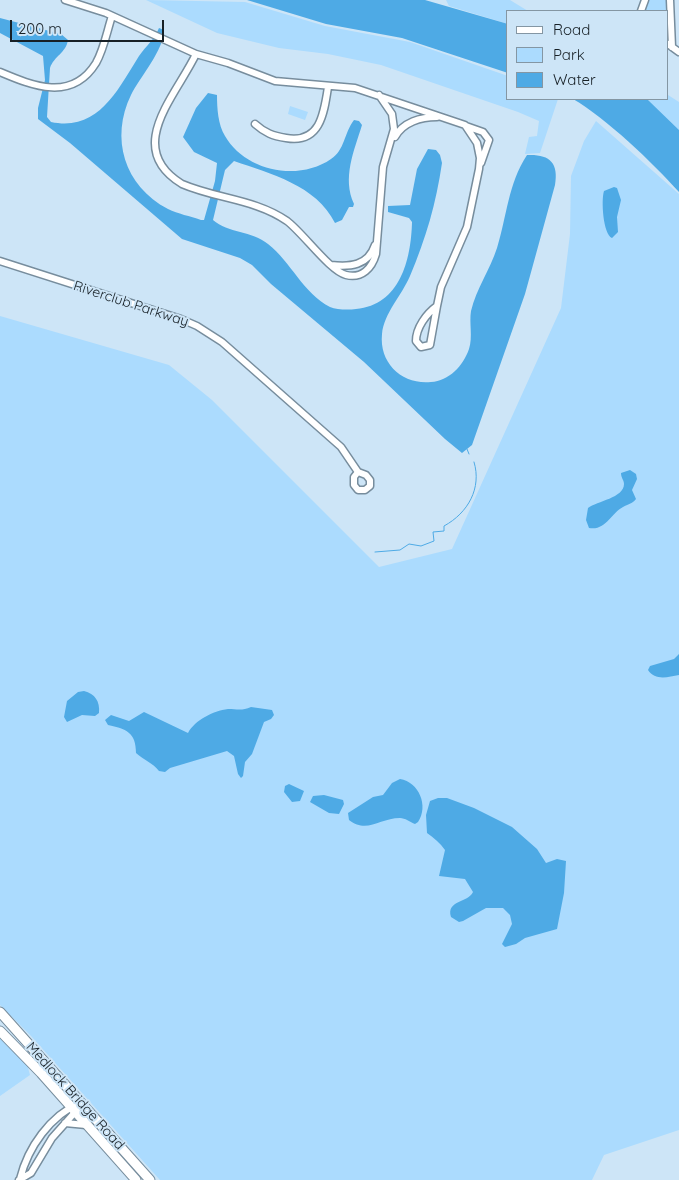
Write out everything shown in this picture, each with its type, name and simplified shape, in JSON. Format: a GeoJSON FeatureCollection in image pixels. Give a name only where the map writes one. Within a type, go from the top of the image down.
{"type":"FeatureCollection","features":[{"type":"Feature","properties":{"kind":"highway","name":"Medlock Bridge Road"},"geometry":{"type":"LineString","coordinates":[[0,1012],[150,1180]]}},
{"type":"Feature","properties":{"kind":"highway","name":"Medlock Bridge Road"},"geometry":{"type":"LineString","coordinates":[[0,1031],[136,1180]]}},
{"type":"Feature","properties":{"kind":"street"},"geometry":{"type":"LineString","coordinates":[[65,0],[112,16],[196,54],[228,63],[275,81],[355,88],[378,94],[483,132],[489,140],[479,169]]}},
{"type":"Feature","properties":{"kind":"street"},"geometry":{"type":"LineString","coordinates":[[670,0],[670,45],[679,52]]}},
{"type":"Feature","properties":{"kind":"street"},"geometry":{"type":"LineString","coordinates":[[0,72],[39,87],[51,89],[63,87],[90,71],[99,56],[112,16]]}},
{"type":"Feature","properties":{"kind":"street"},"geometry":{"type":"LineString","coordinates":[[196,54],[163,110],[156,126],[155,139],[160,163],[174,179],[191,188],[258,206],[274,213],[303,235],[338,273],[347,276],[364,273],[372,266],[375,259],[382,176],[394,129],[392,114],[378,94]]}},
{"type":"Feature","properties":{"kind":"street"},"geometry":{"type":"LineString","coordinates":[[255,124],[270,135],[298,140],[306,138],[313,133],[318,124],[328,87]]}},
{"type":"Feature","properties":{"kind":"street"},"geometry":{"type":"LineString","coordinates":[[390,146],[397,132],[410,123],[425,117],[446,118]]}},
{"type":"Feature","properties":{"kind":"street"},"geometry":{"type":"LineString","coordinates":[[437,306],[425,317],[417,333],[416,342],[421,347],[430,345],[441,287],[467,227],[479,169],[480,158],[477,142],[465,125]]}},
{"type":"Feature","properties":{"kind":"street"},"geometry":{"type":"LineString","coordinates":[[331,265],[346,266],[358,264],[369,256],[376,243]]}},
{"type":"Feature","properties":{"kind":"street","name":"Riverclub Parkway"},"geometry":{"type":"LineString","coordinates":[[0,261],[181,319],[210,333],[341,447],[358,472]]}},
{"type":"Feature","properties":{"kind":"street","name":"Medlock Bridge Road"},"geometry":{"type":"LineString","coordinates":[[60,1114],[61,1096]]}},
{"type":"Feature","properties":{"kind":"street"},"geometry":{"type":"LineString","coordinates":[[19,1180],[31,1173],[46,1147],[73,1109],[81,1102]]}},
{"type":"Feature","properties":{"kind":"street"},"geometry":{"type":"LineString","coordinates":[[19,1180],[23,1166],[37,1142],[60,1114],[73,1109]]}},
{"type":"Feature","properties":{"kind":"street"},"geometry":{"type":"LineString","coordinates":[[65,1122],[87,1125]]}},
{"type":"Feature","properties":{"kind":"street"},"geometry":{"type":"LineString","coordinates":[[37,1142],[46,1147]]}},
{"type":"Feature","properties":{"kind":"green space"},"geometry":{"type":"Polygon","coordinates":[[[146,0],[245,2],[325,26],[410,42],[507,76],[507,100],[558,100],[540,153],[525,154],[529,137],[537,136],[539,121],[518,112],[381,65],[328,54],[279,48],[217,33],[146,0]]]}},
{"type":"Feature","properties":{"kind":"green space"},"geometry":{"type":"Polygon","coordinates":[[[446,0],[510,0],[526,10],[507,10],[507,24],[449,6],[446,0]]]}},
{"type":"Feature","properties":{"kind":"green space"},"geometry":{"type":"Polygon","coordinates":[[[648,0],[667,0],[668,10],[644,10],[648,0]]]}},
{"type":"Feature","properties":{"kind":"green space"},"geometry":{"type":"Polygon","coordinates":[[[669,96],[679,102],[679,130],[648,100],[669,100],[669,96]]]}},
{"type":"Feature","properties":{"kind":"green space"},"geometry":{"type":"Polygon","coordinates":[[[290,106],[308,112],[305,120],[288,114],[290,106]]]}},
{"type":"Feature","properties":{"kind":"green space"},"geometry":{"type":"Polygon","coordinates":[[[596,121],[679,194],[679,1130],[604,1155],[592,1180],[160,1180],[31,1036],[0,1005],[0,316],[169,365],[212,400],[379,567],[452,549],[561,308],[570,234],[571,176],[584,141],[596,121]]]}},
{"type":"Feature","properties":{"kind":"green space"},"geometry":{"type":"Polygon","coordinates":[[[0,1037],[27,1064],[30,1075],[0,1096],[0,1037]]]}},
{"type":"Feature","properties":{"kind":"water"},"geometry":{"type":"Polygon","coordinates":[[[247,0],[425,0],[507,24],[507,73],[402,38],[326,24],[247,0]]]}},
{"type":"Feature","properties":{"kind":"water"},"geometry":{"type":"Polygon","coordinates":[[[0,18],[61,34],[68,40],[65,48],[54,60],[50,68],[47,117],[51,122],[68,123],[82,121],[94,114],[115,94],[159,28],[164,30],[160,46],[131,95],[125,111],[122,144],[125,160],[131,174],[141,188],[153,199],[168,209],[201,220],[204,220],[215,181],[217,163],[194,152],[183,137],[196,108],[208,93],[217,95],[219,122],[225,136],[234,148],[245,158],[273,169],[303,170],[318,166],[331,159],[342,146],[354,120],[359,121],[362,125],[350,164],[349,174],[349,184],[354,204],[353,207],[349,207],[342,220],[335,223],[327,210],[304,190],[277,176],[234,161],[225,170],[213,220],[268,244],[284,259],[312,294],[333,308],[350,310],[371,306],[393,290],[400,278],[409,251],[412,222],[409,218],[388,212],[388,206],[410,205],[417,169],[428,149],[436,150],[440,155],[442,163],[430,221],[410,276],[386,319],[382,334],[384,355],[389,363],[402,376],[411,380],[431,382],[444,379],[454,372],[463,361],[470,344],[473,303],[497,248],[516,177],[527,155],[541,156],[551,161],[555,170],[555,185],[525,294],[472,445],[462,453],[364,362],[271,284],[252,265],[240,258],[182,239],[70,143],[38,119],[38,108],[45,80],[43,56],[0,33],[0,18]]]}},
{"type":"Feature","properties":{"kind":"water"},"geometry":{"type":"Polygon","coordinates":[[[575,100],[648,100],[679,130],[679,192],[629,142],[575,100]]]}},
{"type":"Feature","properties":{"kind":"water"},"geometry":{"type":"Polygon","coordinates":[[[614,187],[617,188],[621,200],[617,217],[618,232],[612,238],[605,224],[603,202],[604,191],[614,187]]]}},
{"type":"Feature","properties":{"kind":"water"},"geometry":{"type":"Polygon","coordinates":[[[630,470],[636,474],[637,479],[632,490],[636,499],[619,510],[600,527],[589,528],[586,520],[588,508],[620,493],[624,484],[621,473],[630,470]]]}},
{"type":"Feature","properties":{"kind":"water"},"geometry":{"type":"Polygon","coordinates":[[[679,654],[679,675],[658,677],[648,670],[650,666],[674,659],[679,654]]]}},
{"type":"Feature","properties":{"kind":"water"},"geometry":{"type":"Polygon","coordinates":[[[84,691],[96,699],[99,705],[99,713],[95,716],[82,715],[67,722],[64,717],[67,701],[78,692],[84,691]]]}},
{"type":"Feature","properties":{"kind":"water"},"geometry":{"type":"Polygon","coordinates":[[[251,707],[272,710],[274,715],[271,719],[264,722],[252,754],[245,762],[241,778],[238,774],[234,756],[227,751],[170,768],[165,772],[159,771],[136,753],[134,740],[129,733],[108,725],[105,720],[111,715],[129,721],[144,712],[188,733],[195,724],[211,714],[228,709],[251,707]]]}},
{"type":"Feature","properties":{"kind":"water"},"geometry":{"type":"Polygon","coordinates":[[[400,779],[412,785],[420,796],[422,809],[418,822],[415,824],[400,818],[362,826],[349,820],[348,813],[373,797],[383,795],[392,783],[400,779]]]}},
{"type":"Feature","properties":{"kind":"water"},"geometry":{"type":"Polygon","coordinates":[[[289,784],[304,791],[300,801],[292,802],[284,792],[285,786],[289,784]]]}},
{"type":"Feature","properties":{"kind":"water"},"geometry":{"type":"Polygon","coordinates":[[[324,795],[343,800],[344,804],[339,814],[329,813],[310,802],[313,796],[324,795]]]}},
{"type":"Feature","properties":{"kind":"water"},"geometry":{"type":"Polygon","coordinates":[[[438,798],[447,798],[474,808],[512,827],[537,849],[546,863],[557,859],[566,861],[564,893],[557,929],[525,938],[516,944],[505,947],[502,944],[512,924],[510,915],[503,908],[486,908],[459,922],[451,917],[450,911],[452,907],[470,896],[473,892],[465,879],[439,876],[445,850],[427,833],[426,815],[430,801],[438,798]]]}},
{"type":"Feature","properties":{"kind":"waterway"},"geometry":{"type":"LineString","coordinates":[[467,449],[469,454]]}},
{"type":"Feature","properties":{"kind":"waterway"},"geometry":{"type":"LineString","coordinates":[[375,552],[400,550],[409,544],[421,546],[434,541],[433,532],[444,531],[444,526],[453,521],[471,499],[476,481],[474,462]]}}]}
